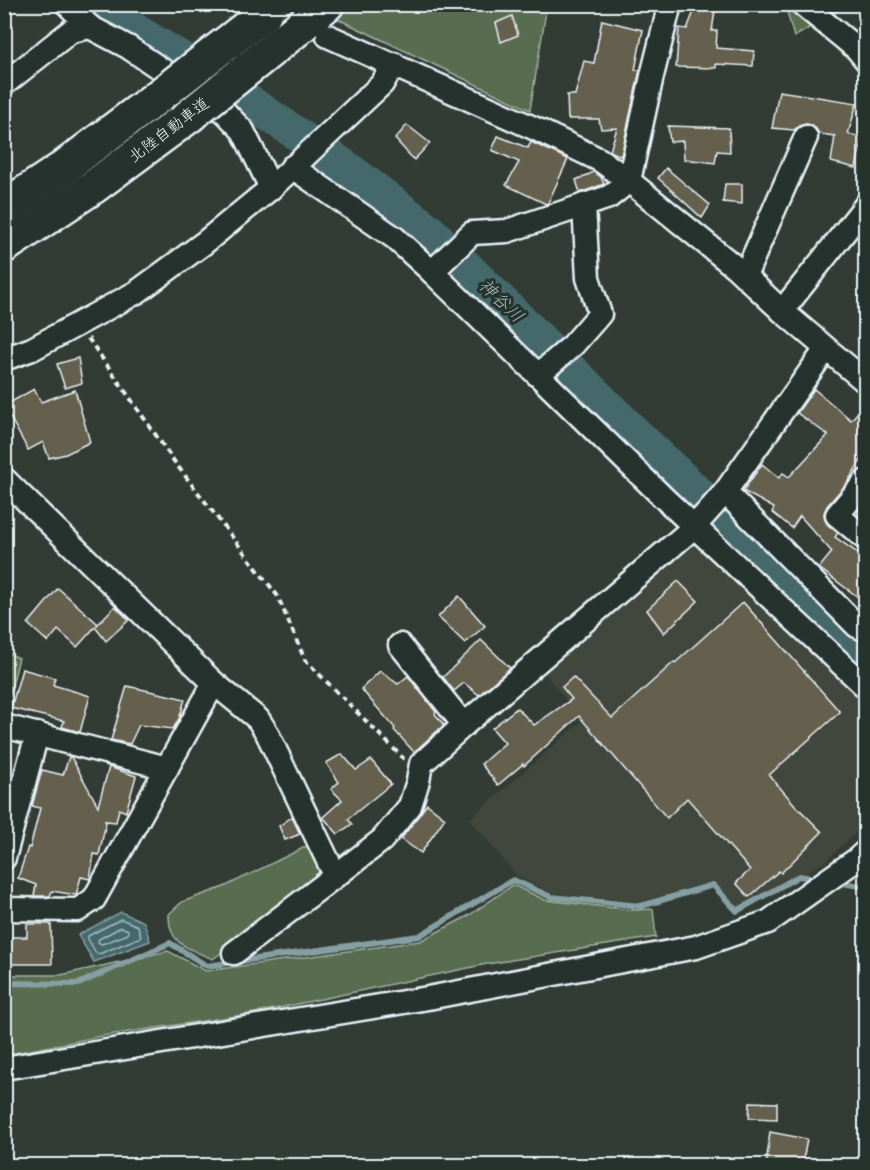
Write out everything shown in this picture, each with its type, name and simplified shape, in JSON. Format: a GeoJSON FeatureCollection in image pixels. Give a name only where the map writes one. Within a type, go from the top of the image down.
{"type":"FeatureCollection","features":[{"type":"Feature","properties":{"kind":"highway","name":"北陸自動車道"},"geometry":{"type":"LineString","coordinates":[[4,207],[63,168],[270,9]]}},
{"type":"Feature","properties":{"kind":"highway","name":"北陸自動車道"},"geometry":{"type":"LineString","coordinates":[[4,246],[93,186],[189,116],[296,30],[328,20]]}},
{"type":"Feature","properties":{"kind":"street"},"geometry":{"type":"LineString","coordinates":[[67,4],[90,27],[128,47],[225,112],[243,131],[271,188]]}},
{"type":"Feature","properties":{"kind":"street"},"geometry":{"type":"LineString","coordinates":[[434,270],[472,233],[507,231],[609,197],[629,181],[670,4]]}},
{"type":"Feature","properties":{"kind":"street"},"geometry":{"type":"LineString","coordinates":[[802,4],[857,49],[866,60]]}},
{"type":"Feature","properties":{"kind":"street"},"geometry":{"type":"LineString","coordinates":[[328,20],[394,64],[600,160],[745,276],[782,311],[866,382]]}},
{"type":"Feature","properties":{"kind":"street"},"geometry":{"type":"LineString","coordinates":[[4,84],[71,31],[90,27]]}},
{"type":"Feature","properties":{"kind":"street"},"geometry":{"type":"LineString","coordinates":[[4,359],[32,349],[137,292],[204,243],[271,188],[382,84],[394,64]]}},
{"type":"Feature","properties":{"kind":"street"},"geometry":{"type":"LineString","coordinates":[[745,276],[806,137]]}},
{"type":"Feature","properties":{"kind":"street"},"geometry":{"type":"LineString","coordinates":[[295,164],[434,270],[694,527],[866,687]]}},
{"type":"Feature","properties":{"kind":"street"},"geometry":{"type":"LineString","coordinates":[[538,375],[573,345],[600,314],[588,278],[584,205]]}},
{"type":"Feature","properties":{"kind":"street"},"geometry":{"type":"LineString","coordinates":[[782,311],[866,205]]}},
{"type":"Feature","properties":{"kind":"street"},"geometry":{"type":"LineString","coordinates":[[234,953],[382,840],[410,806],[421,764],[694,527],[724,492],[826,349]]}},
{"type":"Feature","properties":{"kind":"street"},"geometry":{"type":"LineString","coordinates":[[4,479],[214,683],[258,719],[330,865],[338,874]]}},
{"type":"Feature","properties":{"kind":"street"},"geometry":{"type":"LineString","coordinates":[[866,481],[837,515],[866,539]]}},
{"type":"Feature","properties":{"kind":"street"},"geometry":{"type":"LineString","coordinates":[[724,492],[857,626],[866,630]]}},
{"type":"Feature","properties":{"kind":"street"},"geometry":{"type":"LineString","coordinates":[[400,645],[464,725]]}},
{"type":"Feature","properties":{"kind":"street"},"geometry":{"type":"LineString","coordinates":[[4,909],[78,910],[94,899],[214,683]]}},
{"type":"Feature","properties":{"kind":"street"},"geometry":{"type":"LineString","coordinates":[[4,726],[166,768]]}},
{"type":"Feature","properties":{"kind":"street"},"geometry":{"type":"LineString","coordinates":[[4,858],[37,734]]}},
{"type":"Feature","properties":{"kind":"street"},"geometry":{"type":"LineString","coordinates":[[4,1068],[428,998],[696,947],[768,922],[856,861],[866,850]]}},
{"type":"Feature","properties":{"kind":"path"},"geometry":{"type":"LineString","coordinates":[[78,324],[176,464],[276,595],[304,660],[419,775]]}},
{"type":"Feature","properties":{"kind":"shaded area"},"geometry":{"type":"Polygon","coordinates":[[[694,535],[865,700],[865,824],[826,861],[740,913],[714,881],[641,902],[552,893],[517,876],[470,819],[583,720],[540,668],[694,535]]]}},
{"type":"Feature","properties":{"kind":"green space"},"geometry":{"type":"Polygon","coordinates":[[[865,4],[866,8],[842,8],[794,37],[785,5],[865,4]]]}},
{"type":"Feature","properties":{"kind":"green space"},"geometry":{"type":"Polygon","coordinates":[[[309,5],[547,5],[530,110],[338,19],[309,5]]]}},
{"type":"Feature","properties":{"kind":"green space"},"geometry":{"type":"Polygon","coordinates":[[[5,652],[19,658],[5,713],[5,652]]]}},
{"type":"Feature","properties":{"kind":"green space"},"geometry":{"type":"Polygon","coordinates":[[[309,845],[325,877],[213,959],[188,949],[176,939],[172,933],[169,914],[182,902],[224,887],[309,845]]]}},
{"type":"Feature","properties":{"kind":"green space"},"geometry":{"type":"Polygon","coordinates":[[[513,885],[545,900],[632,910],[653,909],[656,937],[487,964],[250,1014],[102,1036],[5,1055],[5,975],[61,975],[168,951],[206,971],[420,941],[468,916],[513,885]]]}},
{"type":"Feature","properties":{"kind":"water"},"geometry":{"type":"Polygon","coordinates":[[[121,912],[144,922],[150,941],[94,962],[78,935],[121,912]]]}},
{"type":"Feature","properties":{"kind":"building"},"geometry":{"type":"Polygon","coordinates":[[[697,4],[716,4],[712,31],[717,31],[716,48],[754,51],[753,66],[716,64],[716,68],[676,67],[679,28],[687,29],[697,4]]]}},
{"type":"Feature","properties":{"kind":"building"},"geometry":{"type":"Polygon","coordinates":[[[512,16],[518,35],[501,42],[496,23],[512,16]]]}},
{"type":"Feature","properties":{"kind":"building"},"geometry":{"type":"Polygon","coordinates":[[[602,20],[643,30],[635,70],[640,70],[621,156],[610,151],[617,128],[601,129],[599,119],[568,119],[567,95],[575,95],[584,61],[594,63],[602,20]]]}},
{"type":"Feature","properties":{"kind":"building"},"geometry":{"type":"Polygon","coordinates":[[[779,91],[857,103],[848,134],[862,137],[856,168],[831,162],[835,136],[819,134],[812,125],[805,124],[794,130],[772,128],[779,91]]]}},
{"type":"Feature","properties":{"kind":"building"},"geometry":{"type":"Polygon","coordinates":[[[407,125],[430,143],[414,160],[395,139],[407,125]]]}},
{"type":"Feature","properties":{"kind":"building"},"geometry":{"type":"Polygon","coordinates":[[[668,126],[729,128],[730,152],[717,151],[715,163],[684,159],[683,141],[670,142],[668,126]]]}},
{"type":"Feature","properties":{"kind":"building"},"geometry":{"type":"Polygon","coordinates":[[[498,136],[528,148],[531,142],[568,159],[548,203],[506,185],[519,162],[492,150],[498,136]]]}},
{"type":"Feature","properties":{"kind":"building"},"geometry":{"type":"Polygon","coordinates":[[[666,168],[710,205],[702,218],[658,178],[666,168]]]}},
{"type":"Feature","properties":{"kind":"building"},"geometry":{"type":"Polygon","coordinates":[[[594,172],[601,177],[604,184],[580,193],[576,180],[594,172]]]}},
{"type":"Feature","properties":{"kind":"building"},"geometry":{"type":"Polygon","coordinates":[[[725,184],[742,184],[742,204],[723,202],[725,184]]]}},
{"type":"Feature","properties":{"kind":"building"},"geometry":{"type":"Polygon","coordinates":[[[78,358],[82,383],[65,388],[57,364],[78,358]]]}},
{"type":"Feature","properties":{"kind":"building"},"geometry":{"type":"Polygon","coordinates":[[[34,389],[41,402],[75,390],[90,442],[66,454],[49,458],[43,442],[28,450],[4,406],[34,389]]]}},
{"type":"Feature","properties":{"kind":"building"},"geometry":{"type":"Polygon","coordinates":[[[814,389],[851,420],[866,403],[866,452],[847,483],[827,506],[824,513],[828,525],[838,533],[835,537],[866,559],[866,587],[858,597],[819,568],[832,552],[800,516],[792,528],[772,512],[774,508],[743,491],[762,464],[779,478],[783,473],[789,477],[828,435],[797,413],[814,389]]]}},
{"type":"Feature","properties":{"kind":"building"},"geometry":{"type":"Polygon","coordinates":[[[678,581],[698,601],[664,633],[647,610],[678,581]]]}},
{"type":"Feature","properties":{"kind":"building"},"geometry":{"type":"Polygon","coordinates":[[[58,588],[98,624],[115,606],[129,620],[106,641],[95,627],[77,647],[58,630],[48,642],[28,624],[58,588]]]}},
{"type":"Feature","properties":{"kind":"building"},"geometry":{"type":"Polygon","coordinates":[[[459,596],[485,626],[465,643],[438,617],[459,596]]]}},
{"type":"Feature","properties":{"kind":"building"},"geometry":{"type":"Polygon","coordinates":[[[743,602],[840,712],[769,775],[822,832],[781,873],[779,871],[749,897],[736,883],[750,870],[687,798],[667,818],[579,716],[524,766],[523,764],[498,785],[481,764],[505,743],[492,728],[517,708],[534,725],[572,699],[562,687],[573,677],[612,718],[743,602]]]}},
{"type":"Feature","properties":{"kind":"building"},"geometry":{"type":"Polygon","coordinates":[[[481,640],[510,668],[479,695],[464,683],[454,691],[443,677],[481,640]]]}},
{"type":"Feature","properties":{"kind":"building"},"geometry":{"type":"Polygon","coordinates":[[[22,669],[55,678],[53,685],[90,696],[80,732],[62,727],[64,721],[11,708],[22,669]]]}},
{"type":"Feature","properties":{"kind":"building"},"geometry":{"type":"Polygon","coordinates":[[[380,671],[398,684],[408,676],[444,725],[414,752],[361,689],[380,671]]]}},
{"type":"Feature","properties":{"kind":"building"},"geometry":{"type":"Polygon","coordinates":[[[127,686],[185,699],[179,719],[173,729],[139,725],[130,744],[111,740],[127,686]]]}},
{"type":"Feature","properties":{"kind":"building"},"geometry":{"type":"Polygon","coordinates":[[[342,754],[356,770],[371,760],[391,784],[348,819],[352,824],[338,834],[323,817],[342,800],[331,789],[339,782],[326,763],[342,754]]]}},
{"type":"Feature","properties":{"kind":"building"},"geometry":{"type":"Polygon","coordinates":[[[69,757],[98,806],[109,767],[136,776],[126,812],[119,809],[116,822],[105,821],[99,855],[94,854],[90,879],[81,877],[76,895],[52,891],[50,896],[34,896],[36,885],[18,878],[28,847],[30,848],[40,808],[32,806],[42,770],[63,775],[69,757]]]}},
{"type":"Feature","properties":{"kind":"building"},"geometry":{"type":"Polygon","coordinates":[[[427,804],[445,818],[421,853],[401,839],[427,804]]]}},
{"type":"Feature","properties":{"kind":"building"},"geometry":{"type":"Polygon","coordinates":[[[292,817],[300,834],[285,840],[279,826],[292,817]]]}},
{"type":"Feature","properties":{"kind":"building"},"geometry":{"type":"Polygon","coordinates":[[[27,924],[51,924],[52,964],[4,964],[4,937],[27,937],[27,924]]]}},
{"type":"Feature","properties":{"kind":"building"},"geometry":{"type":"Polygon","coordinates":[[[750,1102],[777,1103],[777,1119],[749,1118],[750,1102]]]}},
{"type":"Feature","properties":{"kind":"building"},"geometry":{"type":"Polygon","coordinates":[[[770,1132],[807,1139],[802,1166],[766,1166],[770,1132]]]}},
{"type":"Feature","properties":{"kind":"waterway","name":"神谷川"},"geometry":{"type":"LineString","coordinates":[[92,4],[220,82],[346,167],[430,231],[632,430],[866,653]]}},
{"type":"Feature","properties":{"kind":"waterway"},"geometry":{"type":"LineString","coordinates":[[4,983],[78,984],[170,943],[207,966],[419,936],[513,880],[551,897],[641,906],[713,885],[737,911],[799,876],[818,879]]}},
{"type":"Feature","properties":{"kind":"waterway"},"geometry":{"type":"LineString","coordinates":[[837,882],[866,887]]}}]}
